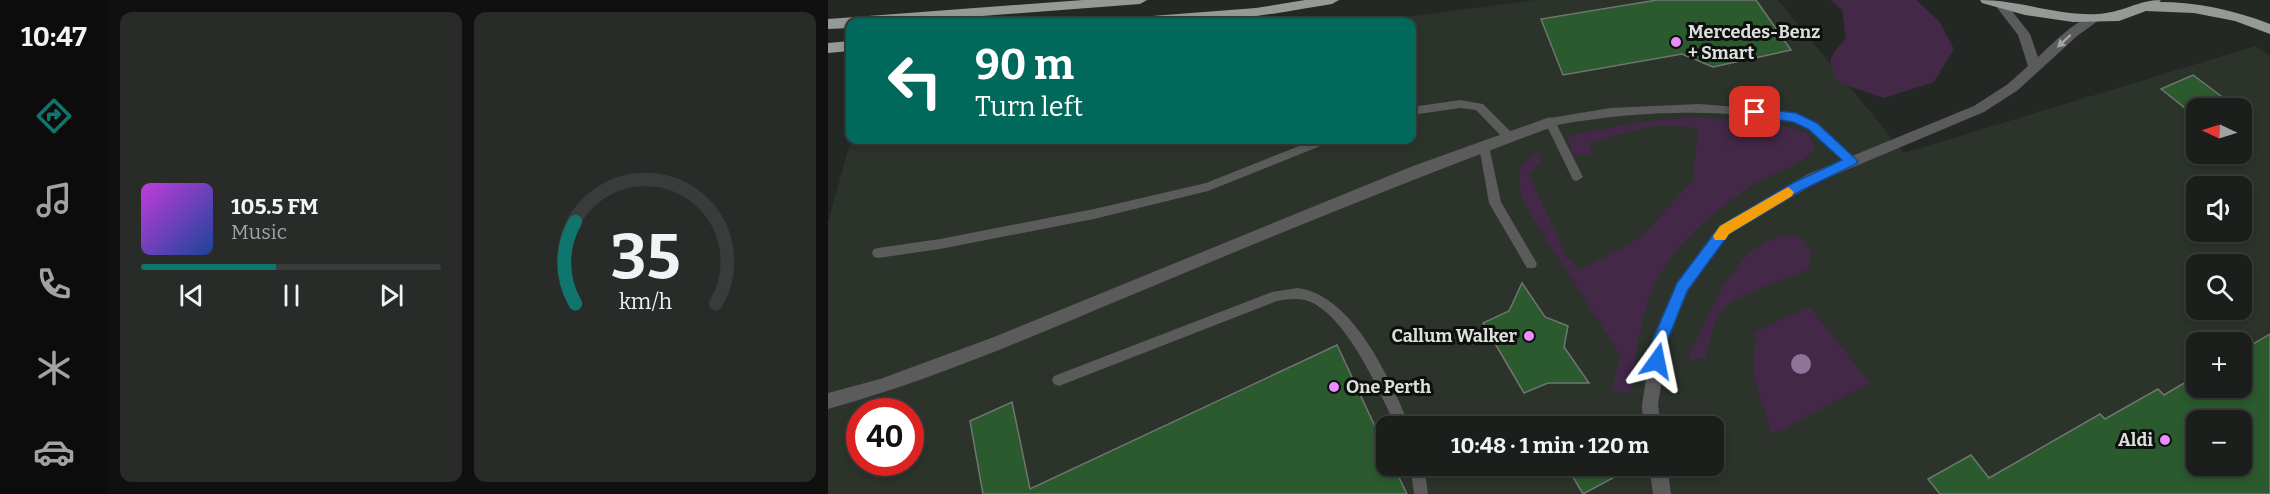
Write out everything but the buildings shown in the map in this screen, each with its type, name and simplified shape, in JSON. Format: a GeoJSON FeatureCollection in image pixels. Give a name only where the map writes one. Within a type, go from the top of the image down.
{"type":"FeatureCollection","features":[{"type":"Feature","properties":{"kind":"highway"},"geometry":{"type":"LineString","coordinates":[[904,18],[1140,0]]}},
{"type":"Feature","properties":{"kind":"highway"},"geometry":{"type":"LineString","coordinates":[[1178,18],[1256,12],[1332,0]]}},
{"type":"Feature","properties":{"kind":"highway"},"geometry":{"type":"LineString","coordinates":[[1987,0],[2058,17],[2096,18],[2150,4],[2177,6],[2222,11],[2270,29]]}},
{"type":"Feature","properties":{"kind":"highway"},"geometry":{"type":"LineString","coordinates":[[828,24],[846,22]]}},
{"type":"Feature","properties":{"kind":"highway"},"geometry":{"type":"LineString","coordinates":[[828,48],[846,46]]}},
{"type":"Feature","properties":{"kind":"street"},"geometry":{"type":"LineString","coordinates":[[2001,5],[2024,34],[2035,68]]}},
{"type":"Feature","properties":{"kind":"street"},"geometry":{"type":"LineString","coordinates":[[1651,416],[1650,405],[1660,339],[1682,287],[1724,230],[1782,195],[1851,161],[1979,109],[2013,87],[2073,33],[2096,18]]}},
{"type":"Feature","properties":{"kind":"street"},"geometry":{"type":"LineString","coordinates":[[828,401],[880,387],[1000,342],[1418,170],[1550,122]]}},
{"type":"Feature","properties":{"kind":"street"},"geometry":{"type":"LineString","coordinates":[[1660,476],[1662,494]]}},
{"type":"Feature","properties":{"kind":"lane"},"geometry":{"type":"LineString","coordinates":[[1416,110],[1460,104],[1479,107],[1509,137]]}},
{"type":"Feature","properties":{"kind":"lane"},"geometry":{"type":"LineString","coordinates":[[1577,177],[1550,122],[1610,112],[1699,108],[1796,118],[1813,126],[1851,161]]}},
{"type":"Feature","properties":{"kind":"lane"},"geometry":{"type":"LineString","coordinates":[[878,253],[940,244],[1094,214],[1208,187],[1314,144]]}},
{"type":"Feature","properties":{"kind":"lane"},"geometry":{"type":"LineString","coordinates":[[1484,146],[1495,203],[1531,264]]}},
{"type":"Feature","properties":{"kind":"lane"},"geometry":{"type":"LineString","coordinates":[[1059,380],[1275,296],[1291,293],[1311,296],[1329,307],[1366,350],[1398,416]]}},
{"type":"Feature","properties":{"kind":"lane"},"geometry":{"type":"LineString","coordinates":[[1419,476],[1421,494]]}},
{"type":"Feature","properties":{"kind":"shaded area"},"geometry":{"type":"Polygon","coordinates":[[[1535,0],[1778,0],[1904,153],[2256,46],[2270,56],[2270,494],[828,494],[828,222],[850,144],[1416,144],[1416,18],[1399,18],[1535,0]]]}},
{"type":"Feature","properties":{"kind":"shaded area"},"geometry":{"type":"Polygon","coordinates":[[[1831,0],[1916,0],[1939,21],[1954,49],[1934,82],[1884,98],[1837,82],[1831,58],[1846,38],[1842,10],[1831,0]]]}},
{"type":"Feature","properties":{"kind":"shaded area"},"geometry":{"type":"Polygon","coordinates":[[[1691,117],[1748,121],[1791,128],[1807,134],[1815,148],[1802,160],[1761,180],[1738,195],[1682,244],[1660,274],[1652,290],[1638,341],[1631,394],[1612,390],[1620,354],[1524,204],[1519,173],[1525,162],[1540,151],[1541,162],[1528,173],[1567,257],[1580,270],[1639,239],[1693,181],[1698,130],[1672,125],[1644,129],[1589,143],[1592,155],[1582,156],[1573,154],[1567,136],[1634,123],[1691,117]]]}},
{"type":"Feature","properties":{"kind":"shaded area"},"geometry":{"type":"Polygon","coordinates":[[[1790,235],[1803,238],[1811,254],[1808,269],[1731,303],[1716,320],[1706,358],[1688,359],[1715,302],[1739,264],[1771,239],[1790,235]]]}},
{"type":"Feature","properties":{"kind":"shaded area"},"geometry":{"type":"Polygon","coordinates":[[[1809,307],[1870,383],[1772,435],[1753,372],[1756,331],[1809,307]]]}},
{"type":"Feature","properties":{"kind":"slow traffic"},"geometry":{"type":"LineString","coordinates":[[1720,236],[1724,230],[1788,192]]}},
{"type":"Feature","properties":{"kind":"place","name":"Mercedes-Benz + Smart"},"geometry":{"type":"Point","coordinates":[1676,42]}},
{"type":"Feature","properties":{"kind":"place","name":"Callum Walker"},"geometry":{"type":"Point","coordinates":[1529,336]}},
{"type":"Feature","properties":{"kind":"place","name":"One Perth"},"geometry":{"type":"Point","coordinates":[1334,387]}},
{"type":"Feature","properties":{"kind":"place","name":"Aldi"},"geometry":{"type":"Point","coordinates":[2165,440]}},
{"type":"Feature","properties":{"kind":"route"},"geometry":{"type":"LineString","coordinates":[[1657,361],[1660,339],[1682,287],[1724,230],[1798,186],[1851,161],[1813,126],[1796,118],[1755,112]]}}]}
